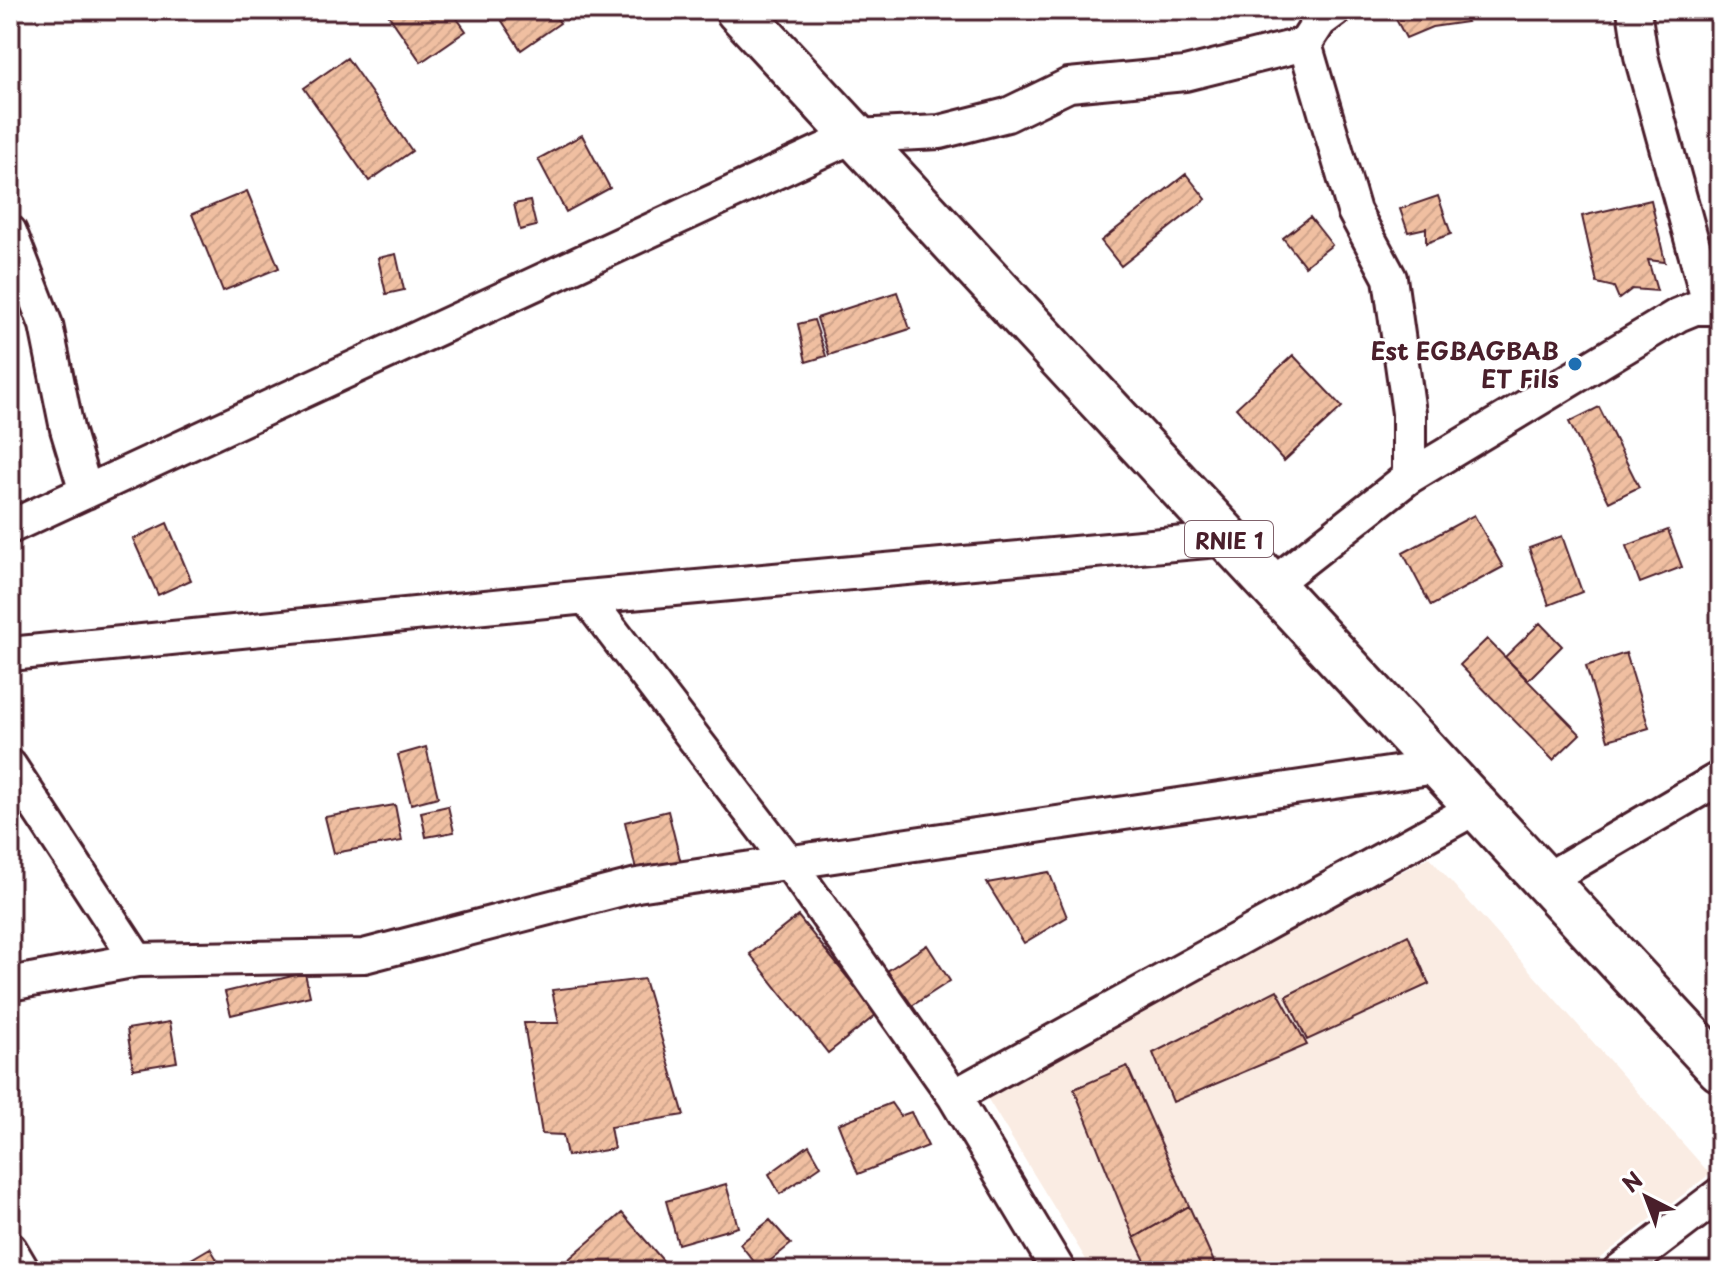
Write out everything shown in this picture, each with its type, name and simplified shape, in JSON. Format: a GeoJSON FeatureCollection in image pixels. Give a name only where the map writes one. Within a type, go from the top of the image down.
{"type":"FeatureCollection","features":[{"type":"Feature","properties":{"kind":"highway","name":"RNIE 1"},"geometry":{"type":"LineString","coordinates":[[738,10],[1443,766],[1720,1069]]}},
{"type":"Feature","properties":{"kind":"street"},"geometry":{"type":"LineString","coordinates":[[10,527],[854,136],[940,132],[1007,115],[1069,85],[1185,74],[1305,44],[1320,21],[1335,10]]}},
{"type":"Feature","properties":{"kind":"street"},"geometry":{"type":"LineString","coordinates":[[1273,584],[1409,477],[1678,315],[1715,308],[1641,56],[1634,10]]}},
{"type":"Feature","properties":{"kind":"street"},"geometry":{"type":"LineString","coordinates":[[1305,44],[1354,211],[1390,278],[1409,413],[1409,477]]}},
{"type":"Feature","properties":{"kind":"street"},"geometry":{"type":"LineString","coordinates":[[10,232],[46,325],[67,429],[86,492]]}},
{"type":"Feature","properties":{"kind":"street"},"geometry":{"type":"LineString","coordinates":[[10,654],[586,597],[1229,539]]}},
{"type":"Feature","properties":{"kind":"street"},"geometry":{"type":"LineString","coordinates":[[586,597],[790,864],[954,1096],[1059,1271]]}},
{"type":"Feature","properties":{"kind":"street"},"geometry":{"type":"LineString","coordinates":[[10,766],[137,960]]}},
{"type":"Feature","properties":{"kind":"street"},"geometry":{"type":"LineString","coordinates":[[10,984],[137,960],[364,956],[637,885],[1443,766]]}},
{"type":"Feature","properties":{"kind":"street"},"geometry":{"type":"LineString","coordinates":[[1547,879],[1720,778]]}},
{"type":"Feature","properties":{"kind":"street"},"geometry":{"type":"LineString","coordinates":[[954,1096],[1479,806]]}},
{"type":"Feature","properties":{"kind":"street"},"geometry":{"type":"LineString","coordinates":[[1619,1271],[1720,1194]]}},
{"type":"Feature","properties":{"kind":"street"},"geometry":{"type":"LineString","coordinates":[[10,1249],[23,1271]]}},
{"type":"Feature","properties":{"kind":"shaded area"},"geometry":{"type":"Polygon","coordinates":[[[1429,857],[1710,1174],[1583,1271],[1093,1271],[986,1096],[1429,857]]]}},
{"type":"Feature","properties":{"kind":"building"},"geometry":{"type":"Polygon","coordinates":[[[385,10],[451,10],[466,31],[421,62],[385,10]]]}},
{"type":"Feature","properties":{"kind":"building"},"geometry":{"type":"Polygon","coordinates":[[[517,10],[551,10],[560,23],[521,50],[502,21],[517,10]]]}},
{"type":"Feature","properties":{"kind":"building"},"geometry":{"type":"Polygon","coordinates":[[[1391,10],[1460,10],[1467,22],[1432,27],[1406,38],[1391,10]]]}},
{"type":"Feature","properties":{"kind":"building"},"geometry":{"type":"Polygon","coordinates":[[[1720,35],[1720,61],[1714,37],[1720,35]]]}},
{"type":"Feature","properties":{"kind":"building"},"geometry":{"type":"Polygon","coordinates":[[[347,58],[412,151],[369,181],[304,88],[347,58]]]}},
{"type":"Feature","properties":{"kind":"building"},"geometry":{"type":"Polygon","coordinates":[[[582,135],[610,188],[566,212],[538,159],[582,135]]]}},
{"type":"Feature","properties":{"kind":"building"},"geometry":{"type":"Polygon","coordinates":[[[1186,174],[1206,199],[1121,266],[1101,241],[1186,174]]]}},
{"type":"Feature","properties":{"kind":"building"},"geometry":{"type":"Polygon","coordinates":[[[247,191],[279,268],[223,291],[192,214],[247,191]]]}},
{"type":"Feature","properties":{"kind":"building"},"geometry":{"type":"Polygon","coordinates":[[[1438,196],[1451,234],[1426,243],[1426,228],[1408,232],[1400,209],[1438,196]]]}},
{"type":"Feature","properties":{"kind":"building"},"geometry":{"type":"Polygon","coordinates":[[[1651,200],[1665,262],[1648,260],[1657,291],[1632,289],[1619,299],[1614,287],[1597,283],[1582,216],[1651,200]]]}},
{"type":"Feature","properties":{"kind":"building"},"geometry":{"type":"Polygon","coordinates":[[[530,201],[536,226],[520,230],[514,204],[530,201]]]}},
{"type":"Feature","properties":{"kind":"building"},"geometry":{"type":"Polygon","coordinates":[[[1310,217],[1332,245],[1305,266],[1283,238],[1310,217]]]}},
{"type":"Feature","properties":{"kind":"building"},"geometry":{"type":"Polygon","coordinates":[[[396,254],[404,290],[386,294],[378,258],[396,254]]]}},
{"type":"Feature","properties":{"kind":"building"},"geometry":{"type":"Polygon","coordinates":[[[897,292],[910,329],[829,355],[817,318],[897,292]]]}},
{"type":"Feature","properties":{"kind":"building"},"geometry":{"type":"Polygon","coordinates":[[[814,320],[826,356],[806,362],[798,324],[814,320]]]}},
{"type":"Feature","properties":{"kind":"building"},"geometry":{"type":"Polygon","coordinates":[[[1293,355],[1342,407],[1284,461],[1236,408],[1293,355]]]}},
{"type":"Feature","properties":{"kind":"building"},"geometry":{"type":"Polygon","coordinates":[[[1599,407],[1639,487],[1609,502],[1569,422],[1599,407]]]}},
{"type":"Feature","properties":{"kind":"building"},"geometry":{"type":"Polygon","coordinates":[[[1474,515],[1503,567],[1431,606],[1403,553],[1474,515]]]}},
{"type":"Feature","properties":{"kind":"building"},"geometry":{"type":"Polygon","coordinates":[[[167,523],[191,580],[158,595],[133,539],[167,523]]]}},
{"type":"Feature","properties":{"kind":"building"},"geometry":{"type":"Polygon","coordinates":[[[1668,530],[1682,567],[1640,583],[1626,546],[1668,530]]]}},
{"type":"Feature","properties":{"kind":"building"},"geometry":{"type":"Polygon","coordinates":[[[1562,536],[1582,592],[1549,605],[1529,548],[1562,536]]]}},
{"type":"Feature","properties":{"kind":"building"},"geometry":{"type":"Polygon","coordinates":[[[1540,623],[1562,646],[1528,680],[1505,657],[1540,623]]]}},
{"type":"Feature","properties":{"kind":"building"},"geometry":{"type":"Polygon","coordinates":[[[1487,639],[1580,734],[1553,760],[1460,665],[1487,639]]]}},
{"type":"Feature","properties":{"kind":"building"},"geometry":{"type":"Polygon","coordinates":[[[1626,653],[1649,728],[1608,740],[1586,666],[1626,653]]]}},
{"type":"Feature","properties":{"kind":"building"},"geometry":{"type":"Polygon","coordinates":[[[426,747],[438,797],[411,804],[398,755],[426,747]]]}},
{"type":"Feature","properties":{"kind":"building"},"geometry":{"type":"Polygon","coordinates":[[[395,805],[402,841],[334,853],[325,817],[395,805]]]}},
{"type":"Feature","properties":{"kind":"building"},"geometry":{"type":"Polygon","coordinates":[[[448,806],[454,832],[426,837],[421,812],[448,806]]]}},
{"type":"Feature","properties":{"kind":"building"},"geometry":{"type":"Polygon","coordinates":[[[668,811],[681,863],[637,874],[625,822],[668,811]]]}},
{"type":"Feature","properties":{"kind":"building"},"geometry":{"type":"Polygon","coordinates":[[[1049,872],[1067,917],[1024,943],[987,883],[1049,872]]]}},
{"type":"Feature","properties":{"kind":"building"},"geometry":{"type":"Polygon","coordinates":[[[798,916],[877,1014],[828,1053],[750,954],[798,916]]]}},
{"type":"Feature","properties":{"kind":"building"},"geometry":{"type":"Polygon","coordinates":[[[1408,935],[1429,984],[1307,1040],[1286,996],[1408,935]]]}},
{"type":"Feature","properties":{"kind":"building"},"geometry":{"type":"Polygon","coordinates":[[[927,945],[950,981],[910,1007],[887,971],[927,945]]]}},
{"type":"Feature","properties":{"kind":"building"},"geometry":{"type":"Polygon","coordinates":[[[305,973],[310,996],[231,1015],[225,992],[305,973]]]}},
{"type":"Feature","properties":{"kind":"building"},"geometry":{"type":"Polygon","coordinates":[[[644,979],[684,1115],[610,1127],[614,1149],[567,1156],[563,1135],[542,1134],[524,1023],[559,1023],[552,990],[644,979]]]}},
{"type":"Feature","properties":{"kind":"building"},"geometry":{"type":"Polygon","coordinates":[[[1277,990],[1307,1045],[1173,1102],[1153,1053],[1277,990]]]}},
{"type":"Feature","properties":{"kind":"building"},"geometry":{"type":"Polygon","coordinates":[[[170,1022],[177,1062],[133,1069],[127,1029],[170,1022]]]}},
{"type":"Feature","properties":{"kind":"building"},"geometry":{"type":"Polygon","coordinates":[[[1127,1066],[1189,1206],[1134,1238],[1074,1089],[1127,1066]]]}},
{"type":"Feature","properties":{"kind":"building"},"geometry":{"type":"Polygon","coordinates":[[[891,1103],[900,1116],[911,1112],[928,1146],[858,1174],[838,1124],[891,1103]]]}},
{"type":"Feature","properties":{"kind":"building"},"geometry":{"type":"Polygon","coordinates":[[[809,1145],[821,1166],[780,1194],[769,1174],[809,1145]]]}},
{"type":"Feature","properties":{"kind":"building"},"geometry":{"type":"Polygon","coordinates":[[[726,1184],[738,1227],[678,1244],[666,1201],[726,1184]]]}},
{"type":"Feature","properties":{"kind":"building"},"geometry":{"type":"Polygon","coordinates":[[[1189,1206],[1218,1271],[1150,1271],[1134,1238],[1189,1206]]]}},
{"type":"Feature","properties":{"kind":"building"},"geometry":{"type":"Polygon","coordinates":[[[622,1213],[672,1271],[555,1271],[622,1213]]]}},
{"type":"Feature","properties":{"kind":"building"},"geometry":{"type":"Polygon","coordinates":[[[770,1220],[791,1244],[760,1269],[740,1244],[770,1220]]]}},
{"type":"Feature","properties":{"kind":"building"},"geometry":{"type":"Polygon","coordinates":[[[210,1248],[224,1271],[171,1271],[210,1248]]]}},
{"type":"Feature","properties":{"kind":"place","name":"Est EGBAGBAB ET Fils"},"geometry":{"type":"Point","coordinates":[1575,364]}}]}
